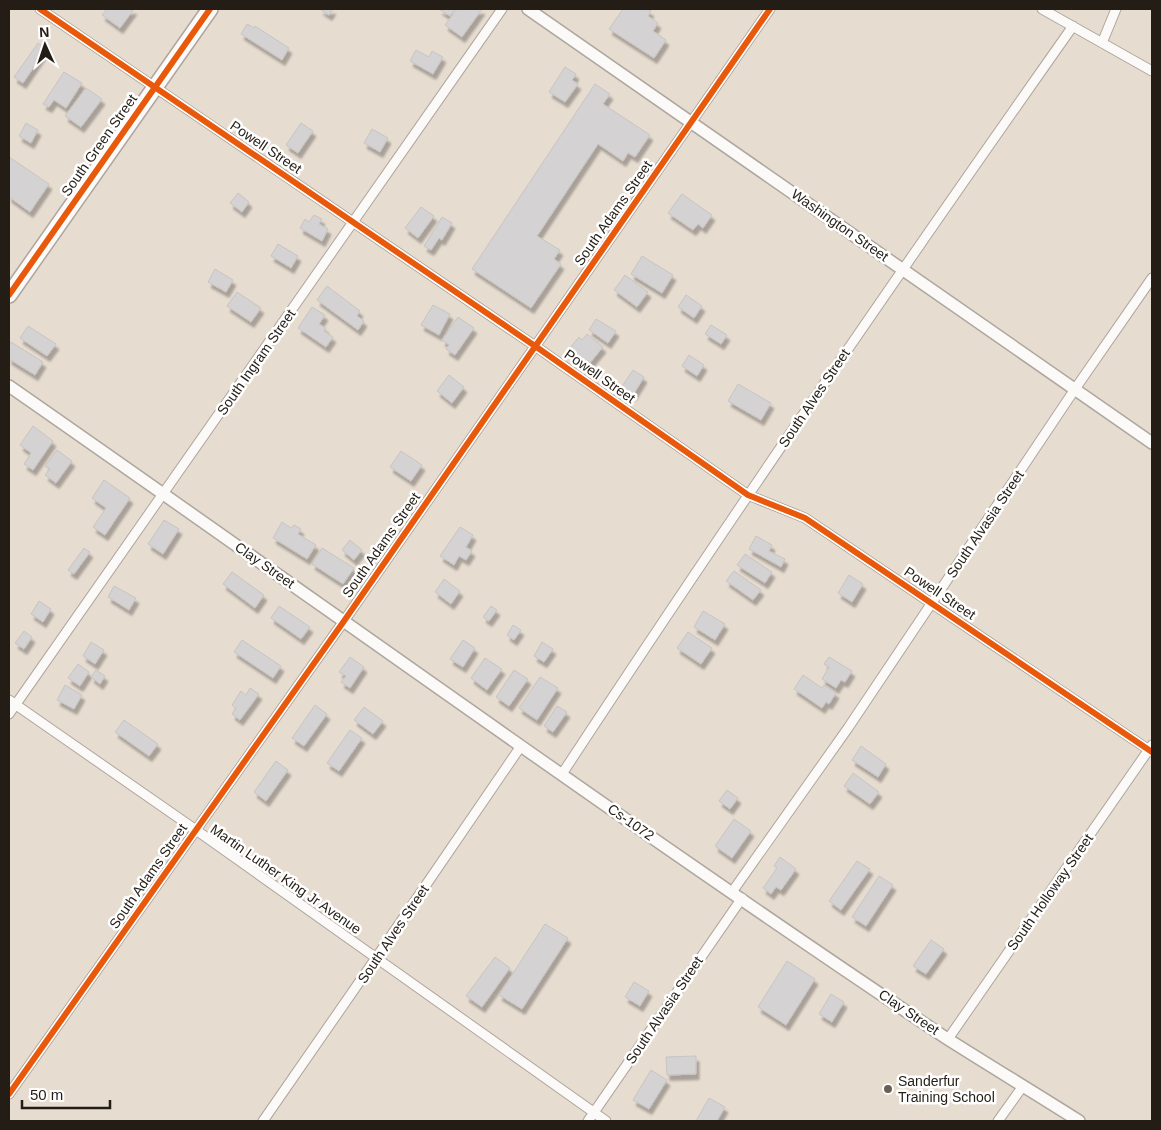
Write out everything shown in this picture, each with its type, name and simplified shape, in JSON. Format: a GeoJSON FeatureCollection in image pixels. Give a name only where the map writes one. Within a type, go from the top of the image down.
{"type":"FeatureCollection","features":[{"type":"Feature","properties":{"kind":"main road","name":"South Green Street"},"geometry":{"type":"LineString","coordinates":[[9,296],[210,9]]}},
{"type":"Feature","properties":{"kind":"street","name":"Powell Street"},"geometry":{"type":"LineString","coordinates":[[40,9],[535,346],[748,495],[805,518],[1151,748]]}},
{"type":"Feature","properties":{"kind":"street","name":"South Ingram Street"},"geometry":{"type":"LineString","coordinates":[[9,714],[12,703],[163,493],[502,9]]}},
{"type":"Feature","properties":{"kind":"street","name":"Washington Street"},"geometry":{"type":"LineString","coordinates":[[528,9],[1152,443]]}},
{"type":"Feature","properties":{"kind":"street","name":"South Adams Street"},"geometry":{"type":"LineString","coordinates":[[9,1094],[344,621],[770,9]]}},
{"type":"Feature","properties":{"kind":"street"},"geometry":{"type":"LineString","coordinates":[[1042,9],[1152,71]]}},
{"type":"Feature","properties":{"kind":"street"},"geometry":{"type":"LineString","coordinates":[[1102,43],[1116,9]]}},
{"type":"Feature","properties":{"kind":"street","name":"South Alves Street"},"geometry":{"type":"LineString","coordinates":[[562,774],[902,268],[1072,26]]}},
{"type":"Feature","properties":{"kind":"street","name":"South Alvasia Street"},"geometry":{"type":"LineString","coordinates":[[588,1121],[848,728],[1075,389],[1152,278]]}},
{"type":"Feature","properties":{"kind":"street","name":"Clay Street"},"geometry":{"type":"LineString","coordinates":[[9,386],[521,746]]}},
{"type":"Feature","properties":{"kind":"street","name":"Martin Luther King Jr Avenue"},"geometry":{"type":"LineString","coordinates":[[12,703],[196,830],[606,1121]]}},
{"type":"Feature","properties":{"kind":"street","name":"South Alves Street"},"geometry":{"type":"LineString","coordinates":[[262,1121],[521,746]]}},
{"type":"Feature","properties":{"kind":"street","name":"Cs-1072"},"geometry":{"type":"LineString","coordinates":[[521,746],[737,895]]}},
{"type":"Feature","properties":{"kind":"street","name":"South Holloway Street"},"geometry":{"type":"LineString","coordinates":[[948,1039],[1151,748]]}},
{"type":"Feature","properties":{"kind":"street","name":"Clay Street"},"geometry":{"type":"LineString","coordinates":[[737,895],[948,1039],[1078,1121]]}},
{"type":"Feature","properties":{"kind":"street"},"geometry":{"type":"LineString","coordinates":[[998,1121],[1023,1086]]}},
{"type":"Feature","properties":{"kind":"building"},"geometry":{"type":"Polygon","coordinates":[[[107,9],[134,9],[120,28],[102,15],[107,9]]]}},
{"type":"Feature","properties":{"kind":"building"},"geometry":{"type":"Polygon","coordinates":[[[320,9],[333,9],[329,15],[320,9]]]}},
{"type":"Feature","properties":{"kind":"building"},"geometry":{"type":"Polygon","coordinates":[[[439,9],[455,9],[450,16],[439,9]]]}},
{"type":"Feature","properties":{"kind":"building"},"geometry":{"type":"Polygon","coordinates":[[[457,9],[482,9],[462,37],[445,25],[457,9]]]}},
{"type":"Feature","properties":{"kind":"building"},"geometry":{"type":"Polygon","coordinates":[[[623,9],[647,9],[651,11],[648,16],[658,23],[653,31],[666,40],[654,58],[609,29],[623,9]]]}},
{"type":"Feature","properties":{"kind":"building"},"geometry":{"type":"Polygon","coordinates":[[[247,24],[254,28],[255,26],[289,48],[282,60],[241,34],[247,24]]]}},
{"type":"Feature","properties":{"kind":"building"},"geometry":{"type":"Polygon","coordinates":[[[38,43],[46,49],[23,83],[14,77],[38,43]]]}},
{"type":"Feature","properties":{"kind":"building"},"geometry":{"type":"Polygon","coordinates":[[[416,50],[429,57],[432,51],[443,57],[433,74],[410,61],[416,50]]]}},
{"type":"Feature","properties":{"kind":"building"},"geometry":{"type":"Polygon","coordinates":[[[565,67],[576,74],[572,80],[578,84],[565,102],[549,92],[565,67]]]}},
{"type":"Feature","properties":{"kind":"building"},"geometry":{"type":"Polygon","coordinates":[[[64,72],[82,83],[66,108],[54,100],[49,107],[43,104],[64,72]]]}},
{"type":"Feature","properties":{"kind":"building"},"geometry":{"type":"Polygon","coordinates":[[[595,84],[610,94],[603,104],[650,135],[635,157],[628,153],[623,161],[598,144],[537,236],[560,250],[554,259],[561,264],[531,308],[472,269],[595,84]]]}},
{"type":"Feature","properties":{"kind":"building"},"geometry":{"type":"Polygon","coordinates":[[[86,88],[102,99],[81,127],[65,116],[86,88]]]}},
{"type":"Feature","properties":{"kind":"building"},"geometry":{"type":"Polygon","coordinates":[[[26,123],[38,130],[31,143],[19,136],[26,123]]]}},
{"type":"Feature","properties":{"kind":"building"},"geometry":{"type":"Polygon","coordinates":[[[301,123],[313,131],[298,153],[286,145],[301,123]]]}},
{"type":"Feature","properties":{"kind":"building"},"geometry":{"type":"Polygon","coordinates":[[[372,129],[388,138],[380,152],[364,143],[372,129]]]}},
{"type":"Feature","properties":{"kind":"building"},"geometry":{"type":"Polygon","coordinates":[[[9,157],[49,184],[30,212],[9,197],[9,157]]]}},
{"type":"Feature","properties":{"kind":"building"},"geometry":{"type":"Polygon","coordinates":[[[238,193],[249,202],[242,212],[230,203],[238,193]]]}},
{"type":"Feature","properties":{"kind":"building"},"geometry":{"type":"Polygon","coordinates":[[[682,194],[712,215],[703,228],[698,224],[693,230],[668,213],[682,194]]]}},
{"type":"Feature","properties":{"kind":"building"},"geometry":{"type":"Polygon","coordinates":[[[421,207],[434,216],[418,238],[405,228],[421,207]]]}},
{"type":"Feature","properties":{"kind":"building"},"geometry":{"type":"Polygon","coordinates":[[[314,215],[322,219],[319,224],[328,229],[322,241],[300,228],[305,219],[309,222],[314,215]]]}},
{"type":"Feature","properties":{"kind":"building"},"geometry":{"type":"Polygon","coordinates":[[[442,217],[452,223],[442,240],[439,238],[431,250],[424,246],[442,217]]]}},
{"type":"Feature","properties":{"kind":"building"},"geometry":{"type":"Polygon","coordinates":[[[278,244],[298,256],[291,268],[271,256],[278,244]]]}},
{"type":"Feature","properties":{"kind":"building"},"geometry":{"type":"Polygon","coordinates":[[[642,256],[673,275],[662,293],[631,274],[642,256]]]}},
{"type":"Feature","properties":{"kind":"building"},"geometry":{"type":"Polygon","coordinates":[[[215,269],[233,280],[226,292],[208,282],[215,269]]]}},
{"type":"Feature","properties":{"kind":"building"},"geometry":{"type":"Polygon","coordinates":[[[625,275],[648,292],[637,307],[614,290],[625,275]]]}},
{"type":"Feature","properties":{"kind":"building"},"geometry":{"type":"Polygon","coordinates":[[[327,286],[360,311],[357,316],[364,321],[358,330],[317,300],[327,286]]]}},
{"type":"Feature","properties":{"kind":"building"},"geometry":{"type":"Polygon","coordinates":[[[237,292],[261,308],[251,322],[227,306],[237,292]]]}},
{"type":"Feature","properties":{"kind":"building"},"geometry":{"type":"Polygon","coordinates":[[[686,295],[702,306],[694,318],[678,307],[686,295]]]}},
{"type":"Feature","properties":{"kind":"building"},"geometry":{"type":"Polygon","coordinates":[[[433,305],[450,314],[439,335],[421,325],[433,305]]]}},
{"type":"Feature","properties":{"kind":"building"},"geometry":{"type":"Polygon","coordinates":[[[312,307],[325,315],[319,324],[326,328],[324,331],[333,337],[326,347],[298,328],[312,307]]]}},
{"type":"Feature","properties":{"kind":"building"},"geometry":{"type":"Polygon","coordinates":[[[458,317],[474,328],[455,355],[446,349],[449,345],[442,340],[458,317]]]}},
{"type":"Feature","properties":{"kind":"building"},"geometry":{"type":"Polygon","coordinates":[[[596,319],[616,331],[608,343],[589,330],[596,319]]]}},
{"type":"Feature","properties":{"kind":"building"},"geometry":{"type":"Polygon","coordinates":[[[711,325],[727,335],[721,344],[705,334],[711,325]]]}},
{"type":"Feature","properties":{"kind":"building"},"geometry":{"type":"Polygon","coordinates":[[[28,326],[56,344],[47,356],[20,338],[28,326]]]}},
{"type":"Feature","properties":{"kind":"building"},"geometry":{"type":"Polygon","coordinates":[[[587,334],[603,347],[589,364],[569,349],[579,337],[582,340],[587,334]]]}},
{"type":"Feature","properties":{"kind":"building"},"geometry":{"type":"Polygon","coordinates":[[[11,342],[43,362],[35,375],[9,359],[9,346],[11,342]]]}},
{"type":"Feature","properties":{"kind":"building"},"geometry":{"type":"Polygon","coordinates":[[[689,355],[704,365],[697,376],[682,366],[689,355]]]}},
{"type":"Feature","properties":{"kind":"building"},"geometry":{"type":"Polygon","coordinates":[[[633,370],[644,377],[633,395],[621,388],[633,370]]]}},
{"type":"Feature","properties":{"kind":"building"},"geometry":{"type":"Polygon","coordinates":[[[449,375],[464,387],[452,403],[437,391],[449,375]]]}},
{"type":"Feature","properties":{"kind":"building"},"geometry":{"type":"Polygon","coordinates":[[[738,384],[771,403],[761,420],[728,401],[738,384]]]}},
{"type":"Feature","properties":{"kind":"building"},"geometry":{"type":"Polygon","coordinates":[[[33,426],[53,441],[33,470],[24,464],[31,453],[20,445],[33,426]]]}},
{"type":"Feature","properties":{"kind":"building"},"geometry":{"type":"Polygon","coordinates":[[[57,450],[72,461],[56,483],[45,475],[50,469],[45,466],[57,450]]]}},
{"type":"Feature","properties":{"kind":"building"},"geometry":{"type":"Polygon","coordinates":[[[401,451],[422,465],[411,481],[390,467],[401,451]]]}},
{"type":"Feature","properties":{"kind":"building"},"geometry":{"type":"Polygon","coordinates":[[[104,480],[130,498],[105,535],[93,527],[106,508],[92,498],[104,480]]]}},
{"type":"Feature","properties":{"kind":"building"},"geometry":{"type":"Polygon","coordinates":[[[164,520],[179,529],[163,554],[148,544],[164,520]]]}},
{"type":"Feature","properties":{"kind":"building"},"geometry":{"type":"Polygon","coordinates":[[[282,522],[291,528],[294,525],[301,529],[298,534],[316,545],[307,559],[273,538],[282,522]]]}},
{"type":"Feature","properties":{"kind":"building"},"geometry":{"type":"Polygon","coordinates":[[[460,527],[473,535],[466,547],[472,551],[466,560],[459,556],[454,565],[440,556],[460,527]]]}},
{"type":"Feature","properties":{"kind":"building"},"geometry":{"type":"Polygon","coordinates":[[[756,536],[772,545],[769,551],[785,559],[781,567],[749,549],[756,536]]]}},
{"type":"Feature","properties":{"kind":"building"},"geometry":{"type":"Polygon","coordinates":[[[350,540],[362,550],[354,560],[342,550],[350,540]]]}},
{"type":"Feature","properties":{"kind":"building"},"geometry":{"type":"Polygon","coordinates":[[[84,548],[90,552],[74,574],[68,570],[84,548]]]}},
{"type":"Feature","properties":{"kind":"building"},"geometry":{"type":"Polygon","coordinates":[[[322,548],[354,568],[343,584],[312,564],[322,548]]]}},
{"type":"Feature","properties":{"kind":"building"},"geometry":{"type":"Polygon","coordinates":[[[745,554],[772,572],[765,583],[737,565],[745,554]]]}},
{"type":"Feature","properties":{"kind":"building"},"geometry":{"type":"Polygon","coordinates":[[[734,571],[761,590],[753,600],[726,581],[734,571]]]}},
{"type":"Feature","properties":{"kind":"building"},"geometry":{"type":"Polygon","coordinates":[[[232,572],[264,595],[255,608],[223,584],[232,572]]]}},
{"type":"Feature","properties":{"kind":"building"},"geometry":{"type":"Polygon","coordinates":[[[849,575],[863,584],[852,602],[838,593],[849,575]]]}},
{"type":"Feature","properties":{"kind":"building"},"geometry":{"type":"Polygon","coordinates":[[[444,579],[460,591],[451,604],[435,592],[444,579]]]}},
{"type":"Feature","properties":{"kind":"building"},"geometry":{"type":"Polygon","coordinates":[[[114,586],[136,598],[129,610],[108,597],[114,586]]]}},
{"type":"Feature","properties":{"kind":"building"},"geometry":{"type":"Polygon","coordinates":[[[39,601],[51,609],[43,622],[31,614],[39,601]]]}},
{"type":"Feature","properties":{"kind":"building"},"geometry":{"type":"Polygon","coordinates":[[[279,606],[310,627],[301,639],[271,618],[279,606]]]}},
{"type":"Feature","properties":{"kind":"building"},"geometry":{"type":"Polygon","coordinates":[[[491,606],[497,610],[489,621],[483,617],[491,606]]]}},
{"type":"Feature","properties":{"kind":"building"},"geometry":{"type":"Polygon","coordinates":[[[703,611],[725,624],[715,640],[694,627],[703,611]]]}},
{"type":"Feature","properties":{"kind":"building"},"geometry":{"type":"Polygon","coordinates":[[[513,625],[521,630],[514,640],[507,635],[513,625]]]}},
{"type":"Feature","properties":{"kind":"building"},"geometry":{"type":"Polygon","coordinates":[[[24,631],[32,637],[24,649],[15,643],[24,631]]]}},
{"type":"Feature","properties":{"kind":"building"},"geometry":{"type":"Polygon","coordinates":[[[688,632],[712,648],[701,664],[677,648],[688,632]]]}},
{"type":"Feature","properties":{"kind":"building"},"geometry":{"type":"Polygon","coordinates":[[[242,640],[281,666],[273,678],[234,652],[242,640]]]}},
{"type":"Feature","properties":{"kind":"building"},"geometry":{"type":"Polygon","coordinates":[[[463,640],[475,648],[463,667],[450,659],[463,640]]]}},
{"type":"Feature","properties":{"kind":"building"},"geometry":{"type":"Polygon","coordinates":[[[91,642],[104,650],[95,664],[83,656],[91,642]]]}},
{"type":"Feature","properties":{"kind":"building"},"geometry":{"type":"Polygon","coordinates":[[[542,642],[553,649],[544,662],[534,656],[542,642]]]}},
{"type":"Feature","properties":{"kind":"building"},"geometry":{"type":"Polygon","coordinates":[[[350,657],[364,667],[350,688],[341,682],[346,676],[339,672],[350,657]]]}},
{"type":"Feature","properties":{"kind":"building"},"geometry":{"type":"Polygon","coordinates":[[[829,657],[852,671],[845,682],[841,680],[836,688],[822,679],[829,667],[824,664],[829,657]]]}},
{"type":"Feature","properties":{"kind":"building"},"geometry":{"type":"Polygon","coordinates":[[[485,658],[502,669],[487,690],[471,678],[485,658]]]}},
{"type":"Feature","properties":{"kind":"building"},"geometry":{"type":"Polygon","coordinates":[[[78,664],[89,672],[80,686],[68,678],[78,664]]]}},
{"type":"Feature","properties":{"kind":"building"},"geometry":{"type":"Polygon","coordinates":[[[96,670],[105,676],[100,684],[91,677],[96,670]]]}},
{"type":"Feature","properties":{"kind":"building"},"geometry":{"type":"Polygon","coordinates":[[[514,670],[528,679],[509,706],[496,697],[514,670]]]}},
{"type":"Feature","properties":{"kind":"building"},"geometry":{"type":"Polygon","coordinates":[[[803,675],[822,688],[824,685],[836,693],[829,704],[826,702],[822,708],[794,689],[803,675]]]}},
{"type":"Feature","properties":{"kind":"building"},"geometry":{"type":"Polygon","coordinates":[[[540,677],[558,688],[537,720],[519,708],[540,677]]]}},
{"type":"Feature","properties":{"kind":"building"},"geometry":{"type":"Polygon","coordinates":[[[65,685],[82,695],[74,709],[57,700],[65,685]]]}},
{"type":"Feature","properties":{"kind":"building"},"geometry":{"type":"Polygon","coordinates":[[[250,688],[259,694],[240,720],[232,714],[236,708],[232,705],[241,691],[246,695],[250,688]]]}},
{"type":"Feature","properties":{"kind":"building"},"geometry":{"type":"Polygon","coordinates":[[[315,705],[327,714],[304,746],[292,738],[315,705]]]}},
{"type":"Feature","properties":{"kind":"building"},"geometry":{"type":"Polygon","coordinates":[[[557,706],[567,712],[553,732],[544,726],[557,706]]]}},
{"type":"Feature","properties":{"kind":"building"},"geometry":{"type":"Polygon","coordinates":[[[364,707],[383,721],[373,734],[354,720],[364,707]]]}},
{"type":"Feature","properties":{"kind":"building"},"geometry":{"type":"Polygon","coordinates":[[[124,720],[158,744],[149,756],[115,732],[124,720]]]}},
{"type":"Feature","properties":{"kind":"building"},"geometry":{"type":"Polygon","coordinates":[[[350,730],[362,738],[339,771],[327,763],[350,730]]]}},
{"type":"Feature","properties":{"kind":"building"},"geometry":{"type":"Polygon","coordinates":[[[861,746],[886,764],[878,777],[852,760],[861,746]]]}},
{"type":"Feature","properties":{"kind":"building"},"geometry":{"type":"Polygon","coordinates":[[[276,761],[288,770],[266,801],[254,792],[276,761]]]}},
{"type":"Feature","properties":{"kind":"building"},"geometry":{"type":"Polygon","coordinates":[[[853,773],[879,792],[870,804],[844,786],[853,773]]]}},
{"type":"Feature","properties":{"kind":"building"},"geometry":{"type":"Polygon","coordinates":[[[727,790],[738,798],[730,809],[719,801],[727,790]]]}},
{"type":"Feature","properties":{"kind":"building"},"geometry":{"type":"Polygon","coordinates":[[[734,819],[751,831],[732,858],[715,846],[734,819]]]}},
{"type":"Feature","properties":{"kind":"building"},"geometry":{"type":"Polygon","coordinates":[[[780,857],[796,869],[781,890],[776,887],[771,894],[763,888],[777,868],[774,866],[780,857]]]}},
{"type":"Feature","properties":{"kind":"building"},"geometry":{"type":"Polygon","coordinates":[[[857,861],[870,869],[841,910],[829,901],[857,861]]]}},
{"type":"Feature","properties":{"kind":"building"},"geometry":{"type":"Polygon","coordinates":[[[879,876],[893,885],[866,926],[852,917],[879,876]]]}},
{"type":"Feature","properties":{"kind":"building"},"geometry":{"type":"Polygon","coordinates":[[[545,924],[568,938],[522,1009],[499,995],[545,924]]]}},
{"type":"Feature","properties":{"kind":"building"},"geometry":{"type":"Polygon","coordinates":[[[931,940],[944,949],[926,974],[913,966],[931,940]]]}},
{"type":"Feature","properties":{"kind":"building"},"geometry":{"type":"Polygon","coordinates":[[[495,957],[510,968],[482,1007],[466,996],[495,957]]]}},
{"type":"Feature","properties":{"kind":"building"},"geometry":{"type":"Polygon","coordinates":[[[787,961],[815,979],[786,1025],[758,1007],[787,961]]]}},
{"type":"Feature","properties":{"kind":"building"},"geometry":{"type":"Polygon","coordinates":[[[634,982],[649,991],[640,1006],[625,997],[634,982]]]}},
{"type":"Feature","properties":{"kind":"building"},"geometry":{"type":"Polygon","coordinates":[[[831,994],[844,1002],[832,1022],[819,1014],[831,994]]]}},
{"type":"Feature","properties":{"kind":"building"},"geometry":{"type":"Polygon","coordinates":[[[696,1056],[696,1074],[667,1075],[666,1057],[696,1056]]]}},
{"type":"Feature","properties":{"kind":"building"},"geometry":{"type":"Polygon","coordinates":[[[651,1070],[667,1080],[649,1109],[633,1100],[651,1070]]]}},
{"type":"Feature","properties":{"kind":"building"},"geometry":{"type":"Polygon","coordinates":[[[709,1098],[725,1107],[717,1121],[696,1121],[709,1098]]]}},
{"type":"Feature","properties":{"kind":"cycle path"},"geometry":{"type":"LineString","coordinates":[[40,9],[535,346],[748,495],[805,518],[1152,752]]}},
{"type":"Feature","properties":{"kind":"cycle path"},"geometry":{"type":"LineString","coordinates":[[9,295],[210,9]]}},
{"type":"Feature","properties":{"kind":"cycle path"},"geometry":{"type":"LineString","coordinates":[[9,1094],[344,621],[770,9]]}},
{"type":"Feature","properties":{"kind":"place","name":"Sanderfur Training School"},"geometry":{"type":"Point","coordinates":[888,1089]}}]}
